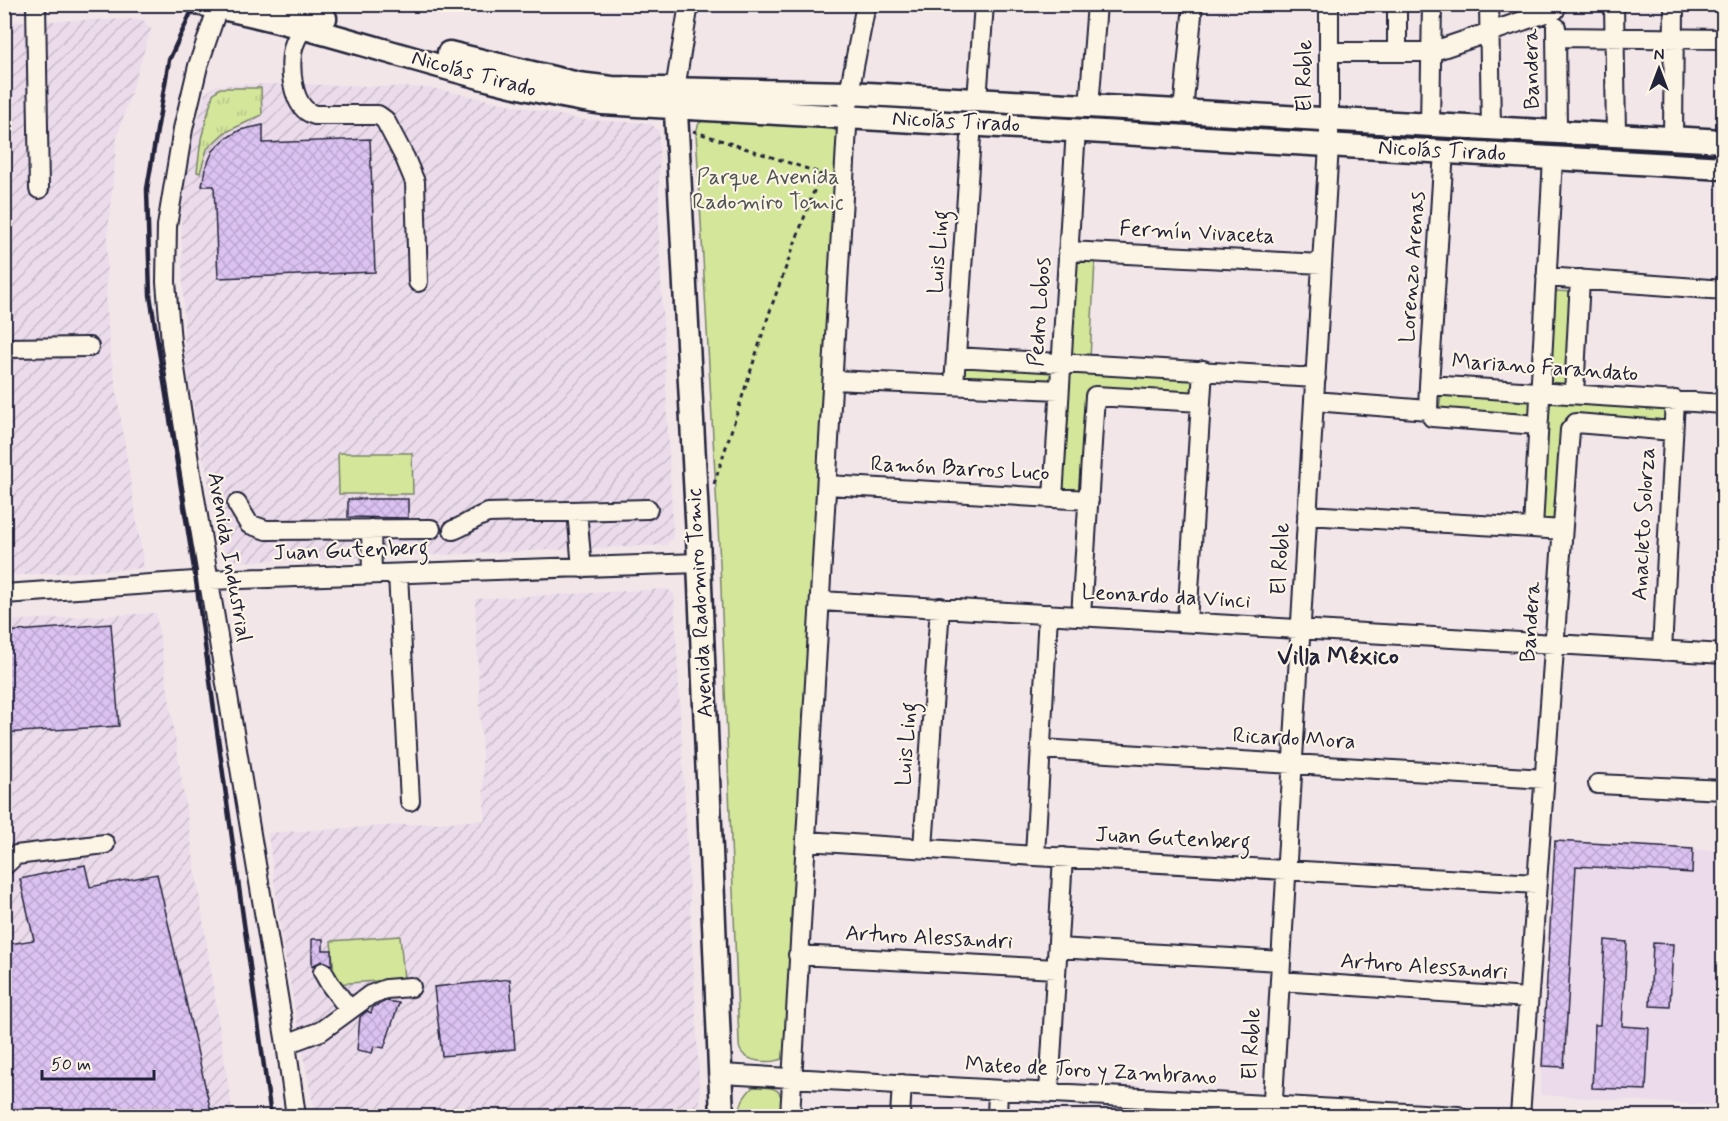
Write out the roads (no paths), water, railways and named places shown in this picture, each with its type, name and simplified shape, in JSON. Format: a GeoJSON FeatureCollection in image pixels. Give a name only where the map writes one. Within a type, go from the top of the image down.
{"type":"FeatureCollection","features":[{"type":"Feature","properties":{"kind":"main road","name":"Nicolás Tirado"},"geometry":{"type":"LineString","coordinates":[[281,5],[388,37],[578,84],[612,88],[676,108],[849,93],[1724,141]]}},
{"type":"Feature","properties":{"kind":"main road","name":"Nicolás Tirado"},"geometry":{"type":"LineString","coordinates":[[212,6],[302,27],[493,81],[603,103],[1724,168]]}},
{"type":"Feature","properties":{"kind":"main road","name":"Avenida Radomiro Tomic"},"geometry":{"type":"LineString","coordinates":[[676,108],[699,563],[722,1116]]}},
{"type":"Feature","properties":{"kind":"street"},"geometry":{"type":"LineString","coordinates":[[36,4],[39,189]]}},
{"type":"Feature","properties":{"kind":"street"},"geometry":{"type":"LineString","coordinates":[[676,108],[689,4]]}},
{"type":"Feature","properties":{"kind":"street"},"geometry":{"type":"LineString","coordinates":[[790,1116],[849,93],[866,4]]}},
{"type":"Feature","properties":{"kind":"street"},"geometry":{"type":"LineString","coordinates":[[977,100],[984,4]]}},
{"type":"Feature","properties":{"kind":"street"},"geometry":{"type":"LineString","coordinates":[[1089,107],[1097,4]]}},
{"type":"Feature","properties":{"kind":"street"},"geometry":{"type":"LineString","coordinates":[[1183,112],[1193,4]]}},
{"type":"Feature","properties":{"kind":"street","name":"El Roble"},"geometry":{"type":"LineString","coordinates":[[1272,1111],[1329,145],[1329,4]]}},
{"type":"Feature","properties":{"kind":"street"},"geometry":{"type":"LineString","coordinates":[[1397,4],[1397,51]]}},
{"type":"Feature","properties":{"kind":"street"},"geometry":{"type":"LineString","coordinates":[[1430,125],[1432,4]]}},
{"type":"Feature","properties":{"kind":"street"},"geometry":{"type":"LineString","coordinates":[[1489,4],[1491,128]]}},
{"type":"Feature","properties":{"kind":"street"},"geometry":{"type":"LineString","coordinates":[[1614,4],[1616,135]]}},
{"type":"Feature","properties":{"kind":"street"},"geometry":{"type":"LineString","coordinates":[[1673,139],[1674,4]]}},
{"type":"Feature","properties":{"kind":"street","name":"Avenida Industrial"},"geometry":{"type":"LineString","coordinates":[[212,6],[183,129],[167,226],[166,271],[171,342],[296,1116]]}},
{"type":"Feature","properties":{"kind":"street"},"geometry":{"type":"LineString","coordinates":[[1329,52],[1431,52],[1489,33],[1555,7]]}},
{"type":"Feature","properties":{"kind":"street","name":"Bandera"},"geometry":{"type":"LineString","coordinates":[[1555,7],[1557,132]]}},
{"type":"Feature","properties":{"kind":"street"},"geometry":{"type":"LineString","coordinates":[[302,27],[293,47],[292,84],[303,108],[315,115],[378,115],[385,120],[413,176],[418,282]]}},
{"type":"Feature","properties":{"kind":"street"},"geometry":{"type":"LineString","coordinates":[[1556,37],[1724,39]]}},
{"type":"Feature","properties":{"kind":"street","name":"Luis Ling"},"geometry":{"type":"LineString","coordinates":[[954,385],[972,123]]}},
{"type":"Feature","properties":{"kind":"street","name":"Pedro Lobos"},"geometry":{"type":"LineString","coordinates":[[1053,498],[1076,129]]}},
{"type":"Feature","properties":{"kind":"street","name":"Lorenzo Arenas"},"geometry":{"type":"LineString","coordinates":[[1429,385],[1444,151]]}},
{"type":"Feature","properties":{"kind":"street"},"geometry":{"type":"LineString","coordinates":[[1533,528],[1553,158]]}},
{"type":"Feature","properties":{"kind":"street","name":"Fermín Vivaceta"},"geometry":{"type":"LineString","coordinates":[[1068,251],[1322,264]]}},
{"type":"Feature","properties":{"kind":"street"},"geometry":{"type":"LineString","coordinates":[[1546,277],[1724,290]]}},
{"type":"Feature","properties":{"kind":"street"},"geometry":{"type":"LineString","coordinates":[[1575,394],[1580,279]]}},
{"type":"Feature","properties":{"kind":"street"},"geometry":{"type":"LineString","coordinates":[[4,348],[89,346]]}},
{"type":"Feature","properties":{"kind":"street"},"geometry":{"type":"LineString","coordinates":[[956,357],[1316,378]]}},
{"type":"Feature","properties":{"kind":"street"},"geometry":{"type":"LineString","coordinates":[[1187,622],[1203,370]]}},
{"type":"Feature","properties":{"kind":"street"},"geometry":{"type":"LineString","coordinates":[[833,380],[1059,390]]}},
{"type":"Feature","properties":{"kind":"street","name":"Mariano Farandato"},"geometry":{"type":"LineString","coordinates":[[1428,410],[1429,385],[1724,404]]}},
{"type":"Feature","properties":{"kind":"street"},"geometry":{"type":"LineString","coordinates":[[1081,616],[1095,396],[1201,402]]}},
{"type":"Feature","properties":{"kind":"street","name":"Anacleto Solorza"},"geometry":{"type":"LineString","coordinates":[[1662,651],[1676,400]]}},
{"type":"Feature","properties":{"kind":"street"},"geometry":{"type":"LineString","coordinates":[[1314,401],[1428,410],[1432,417],[1538,425]]}},
{"type":"Feature","properties":{"kind":"street","name":"Bandera"},"geometry":{"type":"LineString","coordinates":[[1520,1116],[1570,430],[1576,423],[1673,430]]}},
{"type":"Feature","properties":{"kind":"street","name":"Ramón Barros Luco"},"geometry":{"type":"LineString","coordinates":[[827,485],[1089,500]]}},
{"type":"Feature","properties":{"kind":"street"},"geometry":{"type":"LineString","coordinates":[[237,504],[249,524],[266,530],[431,529]]}},
{"type":"Feature","properties":{"kind":"street"},"geometry":{"type":"LineString","coordinates":[[453,530],[462,527],[477,516],[488,513],[648,508]]}},
{"type":"Feature","properties":{"kind":"street"},"geometry":{"type":"LineString","coordinates":[[577,511],[582,568]]}},
{"type":"Feature","properties":{"kind":"street"},"geometry":{"type":"LineString","coordinates":[[1307,514],[1562,530]]}},
{"type":"Feature","properties":{"kind":"street"},"geometry":{"type":"LineString","coordinates":[[371,529],[372,574]]}},
{"type":"Feature","properties":{"kind":"street","name":"Juan Gutenberg"},"geometry":{"type":"LineString","coordinates":[[4,594],[209,580],[699,563]]}},
{"type":"Feature","properties":{"kind":"street"},"geometry":{"type":"LineString","coordinates":[[398,574],[410,801]]}},
{"type":"Feature","properties":{"kind":"street","name":"Leonardo da Vinci"},"geometry":{"type":"LineString","coordinates":[[821,601],[1724,654]]}},
{"type":"Feature","properties":{"kind":"street","name":"Luis Ling"},"geometry":{"type":"LineString","coordinates":[[923,848],[940,607]]}},
{"type":"Feature","properties":{"kind":"street"},"geometry":{"type":"LineString","coordinates":[[1035,856],[1048,614]]}},
{"type":"Feature","properties":{"kind":"street","name":"Ricardo Mora"},"geometry":{"type":"LineString","coordinates":[[1041,749],[1544,779]]}},
{"type":"Feature","properties":{"kind":"street"},"geometry":{"type":"LineString","coordinates":[[1598,784],[1724,790]]}},
{"type":"Feature","properties":{"kind":"street","name":"Juan Gutenberg"},"geometry":{"type":"LineString","coordinates":[[806,841],[1537,884]]}},
{"type":"Feature","properties":{"kind":"street"},"geometry":{"type":"LineString","coordinates":[[4,866],[16,855],[105,844]]}},
{"type":"Feature","properties":{"kind":"street"},"geometry":{"type":"LineString","coordinates":[[1049,1093],[1063,857]]}},
{"type":"Feature","properties":{"kind":"street"},"geometry":{"type":"LineString","coordinates":[[1058,948],[1281,961]]}},
{"type":"Feature","properties":{"kind":"street","name":"Arturo Alessandri"},"geometry":{"type":"LineString","coordinates":[[798,955],[1056,969]]}},
{"type":"Feature","properties":{"kind":"street"},"geometry":{"type":"LineString","coordinates":[[323,972],[349,1009]]}},
{"type":"Feature","properties":{"kind":"street","name":"Arturo Alessandri"},"geometry":{"type":"LineString","coordinates":[[1280,981],[1528,998]]}},
{"type":"Feature","properties":{"kind":"street"},"geometry":{"type":"LineString","coordinates":[[286,1044],[321,1031],[370,995],[386,989],[411,987]]}},
{"type":"Feature","properties":{"kind":"street","name":"Mateo de Toro y Zambrano"},"geometry":{"type":"LineString","coordinates":[[721,1074],[1049,1093],[1229,1110],[1458,1116]]}},
{"type":"Feature","properties":{"kind":"street"},"geometry":{"type":"LineString","coordinates":[[900,1116],[902,1084]]}},
{"type":"Feature","properties":{"kind":"street"},"geometry":{"type":"LineString","coordinates":[[997,1116],[998,1090]]}},
{"type":"Feature","properties":{"kind":"railway"},"geometry":{"type":"LineString","coordinates":[[195,4],[169,60],[147,189],[150,295],[196,581],[271,1116]]}},
{"type":"Feature","properties":{"kind":"district","name":"Villa México"},"geometry":{"type":"Point","coordinates":[1338,657]}},
{"type":"Feature","properties":{"kind":"park label","name":"Parque Avenida Radomiro Tomic"},"geometry":{"type":"Point","coordinates":[768,190]}}]}
